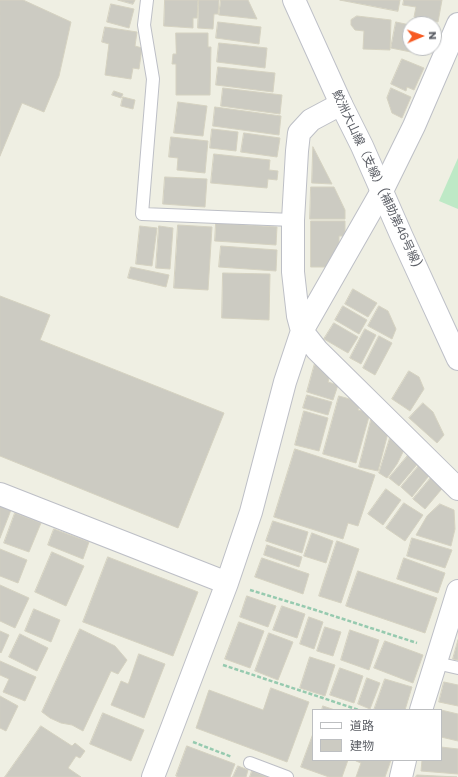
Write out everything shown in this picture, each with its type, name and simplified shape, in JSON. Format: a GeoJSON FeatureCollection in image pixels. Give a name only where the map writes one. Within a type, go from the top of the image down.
{"type":"FeatureCollection","features":[{"type":"Feature","properties":{"kind":"street","name":"鮫洲大山線（支線）(補助第46号線)"},"geometry":{"type":"LineString","coordinates":[[294,0],[458,358]]}},
{"type":"Feature","properties":{"kind":"street"},"geometry":{"type":"LineString","coordinates":[[153,777],[227,584],[251,512],[285,382],[302,331],[382,191],[414,126],[458,24]]}},
{"type":"Feature","properties":{"kind":"street"},"geometry":{"type":"LineString","coordinates":[[341,104],[312,120],[299,133],[293,220],[293,272],[298,316],[302,331],[317,350],[458,489]]}},
{"type":"Feature","properties":{"kind":"street"},"geometry":{"type":"LineString","coordinates":[[0,494],[227,584]]}},
{"type":"Feature","properties":{"kind":"street"},"geometry":{"type":"LineString","coordinates":[[421,709],[458,591]]}},
{"type":"Feature","properties":{"kind":"street"},"geometry":{"type":"LineString","coordinates":[[401,777],[405,761]]}},
{"type":"Feature","properties":{"kind":"lane"},"geometry":{"type":"LineString","coordinates":[[147,0],[144,24],[153,79],[142,214],[293,220]]}},
{"type":"Feature","properties":{"kind":"lane"},"geometry":{"type":"LineString","coordinates":[[438,657],[458,668]]}},
{"type":"Feature","properties":{"kind":"lane"},"geometry":{"type":"LineString","coordinates":[[250,764],[287,777]]}},
{"type":"Feature","properties":{"kind":"path"},"geometry":{"type":"LineString","coordinates":[[227,584],[306,607],[438,657]]}},
{"type":"Feature","properties":{"kind":"path"},"geometry":{"type":"LineString","coordinates":[[199,657],[356,709]]}},
{"type":"Feature","properties":{"kind":"path"},"geometry":{"type":"LineString","coordinates":[[170,733],[250,764]]}},
{"type":"Feature","properties":{"kind":"green space"},"geometry":{"type":"Polygon","coordinates":[[[458,158],[458,209],[439,201],[458,158]]]}},
{"type":"Feature","properties":{"kind":"building"},"geometry":{"type":"Polygon","coordinates":[[[0,0],[23,0],[71,22],[59,76],[44,112],[22,103],[0,156],[0,0]]]}},
{"type":"Feature","properties":{"kind":"building"},"geometry":{"type":"Polygon","coordinates":[[[118,0],[135,0],[133,4],[118,0]]]}},
{"type":"Feature","properties":{"kind":"building"},"geometry":{"type":"Polygon","coordinates":[[[165,0],[198,0],[197,18],[193,18],[193,28],[164,26],[165,0]]]}},
{"type":"Feature","properties":{"kind":"building"},"geometry":{"type":"Polygon","coordinates":[[[199,0],[219,0],[218,14],[214,14],[213,29],[198,28],[199,0]]]}},
{"type":"Feature","properties":{"kind":"building"},"geometry":{"type":"Polygon","coordinates":[[[221,0],[248,0],[257,19],[219,15],[221,0]]]}},
{"type":"Feature","properties":{"kind":"building"},"geometry":{"type":"Polygon","coordinates":[[[340,0],[400,0],[398,11],[340,0]]]}},
{"type":"Feature","properties":{"kind":"building"},"geometry":{"type":"Polygon","coordinates":[[[404,0],[442,0],[439,16],[414,16],[416,7],[403,5],[404,0]]]}},
{"type":"Feature","properties":{"kind":"building"},"geometry":{"type":"Polygon","coordinates":[[[111,4],[134,9],[129,28],[107,22],[111,4]]]}},
{"type":"Feature","properties":{"kind":"building"},"geometry":{"type":"Polygon","coordinates":[[[357,16],[391,20],[390,50],[363,49],[364,31],[355,30],[351,25],[351,20],[357,16]]]}},
{"type":"Feature","properties":{"kind":"building"},"geometry":{"type":"Polygon","coordinates":[[[218,22],[261,27],[259,44],[216,38],[218,22]]]}},
{"type":"Feature","properties":{"kind":"building"},"geometry":{"type":"Polygon","coordinates":[[[396,22],[402,23],[402,50],[391,48],[396,22]]]}},
{"type":"Feature","properties":{"kind":"building"},"geometry":{"type":"Polygon","coordinates":[[[105,27],[137,32],[135,46],[142,48],[139,69],[133,68],[131,79],[105,75],[109,44],[102,42],[105,27]]]}},
{"type":"Feature","properties":{"kind":"building"},"geometry":{"type":"Polygon","coordinates":[[[176,33],[208,33],[208,47],[211,47],[210,95],[176,95],[176,64],[172,64],[173,54],[176,54],[176,33]]]}},
{"type":"Feature","properties":{"kind":"building"},"geometry":{"type":"Polygon","coordinates":[[[219,43],[267,48],[265,68],[217,62],[219,43]]]}},
{"type":"Feature","properties":{"kind":"building"},"geometry":{"type":"Polygon","coordinates":[[[402,59],[424,68],[414,90],[407,87],[406,91],[391,84],[402,59]]]}},
{"type":"Feature","properties":{"kind":"building"},"geometry":{"type":"Polygon","coordinates":[[[218,67],[275,73],[273,92],[216,85],[218,67]]]}},
{"type":"Feature","properties":{"kind":"building"},"geometry":{"type":"Polygon","coordinates":[[[223,88],[282,95],[280,114],[221,106],[223,88]]]}},
{"type":"Feature","properties":{"kind":"building"},"geometry":{"type":"Polygon","coordinates":[[[391,88],[411,97],[402,118],[392,113],[387,98],[391,88]]]}},
{"type":"Feature","properties":{"kind":"building"},"geometry":{"type":"Polygon","coordinates":[[[114,91],[123,94],[121,98],[112,95],[114,91]]]}},
{"type":"Feature","properties":{"kind":"building"},"geometry":{"type":"Polygon","coordinates":[[[123,97],[135,100],[133,109],[121,106],[123,97]]]}},
{"type":"Feature","properties":{"kind":"building"},"geometry":{"type":"Polygon","coordinates":[[[178,102],[207,106],[203,136],[174,133],[178,102]]]}},
{"type":"Feature","properties":{"kind":"building"},"geometry":{"type":"Polygon","coordinates":[[[215,107],[281,116],[279,135],[213,126],[215,107]]]}},
{"type":"Feature","properties":{"kind":"building"},"geometry":{"type":"Polygon","coordinates":[[[212,129],[238,132],[236,151],[210,148],[212,129]]]}},
{"type":"Feature","properties":{"kind":"building"},"geometry":{"type":"Polygon","coordinates":[[[244,133],[280,138],[277,157],[241,152],[244,133]]]}},
{"type":"Feature","properties":{"kind":"building"},"geometry":{"type":"Polygon","coordinates":[[[171,137],[208,141],[205,173],[177,170],[178,158],[169,157],[171,137]]]}},
{"type":"Feature","properties":{"kind":"building"},"geometry":{"type":"Polygon","coordinates":[[[313,147],[332,184],[312,183],[313,147]]]}},
{"type":"Feature","properties":{"kind":"building"},"geometry":{"type":"Polygon","coordinates":[[[214,154],[270,160],[269,170],[278,171],[277,180],[268,179],[267,188],[211,183],[214,154]]]}},
{"type":"Feature","properties":{"kind":"building"},"geometry":{"type":"Polygon","coordinates":[[[165,177],[207,179],[205,207],[163,204],[165,177]]]}},
{"type":"Feature","properties":{"kind":"building"},"geometry":{"type":"Polygon","coordinates":[[[311,187],[334,187],[345,210],[345,219],[310,219],[311,187]]]}},
{"type":"Feature","properties":{"kind":"building"},"geometry":{"type":"Polygon","coordinates":[[[311,221],[345,221],[345,236],[339,236],[339,249],[326,267],[311,267],[311,221]]]}},
{"type":"Feature","properties":{"kind":"building"},"geometry":{"type":"Polygon","coordinates":[[[216,223],[277,227],[276,245],[215,241],[216,223]]]}},
{"type":"Feature","properties":{"kind":"building"},"geometry":{"type":"Polygon","coordinates":[[[178,225],[212,227],[208,290],[174,288],[178,225]]]}},
{"type":"Feature","properties":{"kind":"building"},"geometry":{"type":"Polygon","coordinates":[[[140,226],[157,228],[152,266],[136,264],[140,226]]]}},
{"type":"Feature","properties":{"kind":"building"},"geometry":{"type":"Polygon","coordinates":[[[159,226],[173,228],[170,269],[156,268],[159,226]]]}},
{"type":"Feature","properties":{"kind":"building"},"geometry":{"type":"Polygon","coordinates":[[[221,246],[277,250],[276,271],[219,267],[221,246]]]}},
{"type":"Feature","properties":{"kind":"building"},"geometry":{"type":"Polygon","coordinates":[[[131,267],[169,275],[166,287],[128,278],[131,267]]]}},
{"type":"Feature","properties":{"kind":"building"},"geometry":{"type":"Polygon","coordinates":[[[223,273],[270,274],[269,320],[222,318],[223,273]]]}},
{"type":"Feature","properties":{"kind":"building"},"geometry":{"type":"Polygon","coordinates":[[[353,289],[377,303],[368,317],[345,304],[353,289]]]}},
{"type":"Feature","properties":{"kind":"building"},"geometry":{"type":"Polygon","coordinates":[[[0,296],[50,315],[40,340],[224,413],[178,528],[0,456],[0,296]]]}},
{"type":"Feature","properties":{"kind":"building"},"geometry":{"type":"Polygon","coordinates":[[[343,306],[367,320],[359,334],[335,320],[343,306]]]}},
{"type":"Feature","properties":{"kind":"building"},"geometry":{"type":"Polygon","coordinates":[[[379,306],[388,311],[396,329],[392,339],[368,326],[379,306]]]}},
{"type":"Feature","properties":{"kind":"building"},"geometry":{"type":"Polygon","coordinates":[[[334,323],[358,337],[348,353],[324,339],[334,323]]]}},
{"type":"Feature","properties":{"kind":"building"},"geometry":{"type":"Polygon","coordinates":[[[365,329],[376,335],[361,364],[350,358],[365,329]]]}},
{"type":"Feature","properties":{"kind":"building"},"geometry":{"type":"Polygon","coordinates":[[[379,336],[392,343],[375,375],[363,368],[379,336]]]}},
{"type":"Feature","properties":{"kind":"building"},"geometry":{"type":"Polygon","coordinates":[[[315,363],[320,365],[330,375],[328,382],[338,385],[333,400],[307,392],[315,363]]]}},
{"type":"Feature","properties":{"kind":"building"},"geometry":{"type":"Polygon","coordinates":[[[409,371],[419,377],[424,389],[410,411],[392,399],[409,371]]]}},
{"type":"Feature","properties":{"kind":"building"},"geometry":{"type":"Polygon","coordinates":[[[307,395],[332,402],[328,415],[303,408],[307,395]]]}},
{"type":"Feature","properties":{"kind":"building"},"geometry":{"type":"Polygon","coordinates":[[[339,396],[360,402],[358,410],[370,413],[356,463],[323,454],[339,396]]]}},
{"type":"Feature","properties":{"kind":"building"},"geometry":{"type":"Polygon","coordinates":[[[423,403],[433,412],[444,435],[437,443],[409,418],[423,403]]]}},
{"type":"Feature","properties":{"kind":"building"},"geometry":{"type":"Polygon","coordinates":[[[304,411],[328,418],[319,451],[295,445],[304,411]]]}},
{"type":"Feature","properties":{"kind":"building"},"geometry":{"type":"Polygon","coordinates":[[[371,420],[388,433],[378,471],[359,467],[371,420]]]}},
{"type":"Feature","properties":{"kind":"building"},"geometry":{"type":"Polygon","coordinates":[[[390,438],[405,448],[397,464],[387,478],[379,473],[390,438]]]}},
{"type":"Feature","properties":{"kind":"building"},"geometry":{"type":"Polygon","coordinates":[[[295,449],[375,475],[358,526],[348,523],[343,539],[274,517],[295,449]]]}},
{"type":"Feature","properties":{"kind":"building"},"geometry":{"type":"Polygon","coordinates":[[[410,453],[420,461],[399,486],[389,478],[410,453]]]}},
{"type":"Feature","properties":{"kind":"building"},"geometry":{"type":"Polygon","coordinates":[[[421,463],[432,472],[412,497],[401,487],[421,463]]]}},
{"type":"Feature","properties":{"kind":"building"},"geometry":{"type":"Polygon","coordinates":[[[434,474],[446,484],[425,509],[413,499],[434,474]]]}},
{"type":"Feature","properties":{"kind":"building"},"geometry":{"type":"Polygon","coordinates":[[[386,489],[401,500],[383,525],[368,514],[386,489]]]}},
{"type":"Feature","properties":{"kind":"building"},"geometry":{"type":"Polygon","coordinates":[[[404,503],[423,515],[405,541],[386,528],[404,503]]]}},
{"type":"Feature","properties":{"kind":"building"},"geometry":{"type":"Polygon","coordinates":[[[440,504],[454,510],[455,529],[451,546],[416,535],[427,516],[440,504]]]}},
{"type":"Feature","properties":{"kind":"building"},"geometry":{"type":"Polygon","coordinates":[[[0,506],[11,510],[0,538],[0,506]]]}},
{"type":"Feature","properties":{"kind":"building"},"geometry":{"type":"Polygon","coordinates":[[[15,513],[41,523],[29,552],[4,543],[15,513]]]}},
{"type":"Feature","properties":{"kind":"building"},"geometry":{"type":"Polygon","coordinates":[[[273,521],[308,532],[302,553],[266,541],[273,521]]]}},
{"type":"Feature","properties":{"kind":"building"},"geometry":{"type":"Polygon","coordinates":[[[54,529],[89,542],[83,559],[48,545],[54,529]]]}},
{"type":"Feature","properties":{"kind":"building"},"geometry":{"type":"Polygon","coordinates":[[[312,533],[333,541],[326,563],[304,556],[312,533]]]}},
{"type":"Feature","properties":{"kind":"building"},"geometry":{"type":"Polygon","coordinates":[[[412,538],[452,550],[445,568],[407,556],[412,538]]]}},
{"type":"Feature","properties":{"kind":"building"},"geometry":{"type":"Polygon","coordinates":[[[337,541],[359,549],[341,603],[319,596],[337,541]]]}},
{"type":"Feature","properties":{"kind":"building"},"geometry":{"type":"Polygon","coordinates":[[[267,545],[302,557],[299,567],[264,555],[267,545]]]}},
{"type":"Feature","properties":{"kind":"building"},"geometry":{"type":"Polygon","coordinates":[[[0,549],[27,560],[18,583],[0,576],[0,549]]]}},
{"type":"Feature","properties":{"kind":"building"},"geometry":{"type":"Polygon","coordinates":[[[52,552],[84,566],[66,606],[35,592],[52,552]]]}},
{"type":"Feature","properties":{"kind":"building"},"geometry":{"type":"Polygon","coordinates":[[[108,557],[198,592],[173,656],[83,622],[108,557]]]}},
{"type":"Feature","properties":{"kind":"building"},"geometry":{"type":"Polygon","coordinates":[[[262,558],[309,574],[303,594],[255,577],[262,558]]]}},
{"type":"Feature","properties":{"kind":"building"},"geometry":{"type":"Polygon","coordinates":[[[404,558],[445,573],[438,593],[397,579],[404,558]]]}},
{"type":"Feature","properties":{"kind":"building"},"geometry":{"type":"Polygon","coordinates":[[[358,571],[437,598],[425,633],[346,606],[358,571]]]}},
{"type":"Feature","properties":{"kind":"building"},"geometry":{"type":"Polygon","coordinates":[[[0,585],[29,598],[15,628],[0,621],[0,585]]]}},
{"type":"Feature","properties":{"kind":"building"},"geometry":{"type":"Polygon","coordinates":[[[247,596],[276,606],[268,627],[240,617],[247,596]]]}},
{"type":"Feature","properties":{"kind":"building"},"geometry":{"type":"Polygon","coordinates":[[[282,606],[305,614],[297,638],[273,630],[282,606]]]}},
{"type":"Feature","properties":{"kind":"building"},"geometry":{"type":"Polygon","coordinates":[[[34,609],[60,620],[51,642],[25,631],[34,609]]]}},
{"type":"Feature","properties":{"kind":"building"},"geometry":{"type":"Polygon","coordinates":[[[309,617],[323,622],[314,649],[300,644],[309,617]]]}},
{"type":"Feature","properties":{"kind":"building"},"geometry":{"type":"Polygon","coordinates":[[[239,622],[264,631],[250,668],[225,659],[239,622]]]}},
{"type":"Feature","properties":{"kind":"building"},"geometry":{"type":"Polygon","coordinates":[[[325,627],[341,632],[333,656],[317,651],[325,627]]]}},
{"type":"Feature","properties":{"kind":"building"},"geometry":{"type":"Polygon","coordinates":[[[80,629],[115,646],[127,660],[118,674],[111,671],[83,731],[72,725],[61,723],[50,718],[42,712],[80,629]]]}},
{"type":"Feature","properties":{"kind":"building"},"geometry":{"type":"Polygon","coordinates":[[[350,630],[379,640],[369,670],[341,660],[350,630]]]}},
{"type":"Feature","properties":{"kind":"building"},"geometry":{"type":"Polygon","coordinates":[[[0,631],[9,635],[1,653],[0,652],[0,631]]]}},
{"type":"Feature","properties":{"kind":"building"},"geometry":{"type":"Polygon","coordinates":[[[269,633],[293,642],[278,680],[255,671],[269,633]]]}},
{"type":"Feature","properties":{"kind":"building"},"geometry":{"type":"Polygon","coordinates":[[[20,634],[48,648],[37,671],[9,657],[20,634]]]}},
{"type":"Feature","properties":{"kind":"building"},"geometry":{"type":"Polygon","coordinates":[[[458,640],[458,660],[453,659],[458,640]]]}},
{"type":"Feature","properties":{"kind":"building"},"geometry":{"type":"Polygon","coordinates":[[[385,641],[423,655],[413,683],[374,668],[385,641]]]}},
{"type":"Feature","properties":{"kind":"building"},"geometry":{"type":"Polygon","coordinates":[[[139,654],[165,664],[144,718],[111,705],[121,681],[128,684],[139,654]]]}},
{"type":"Feature","properties":{"kind":"building"},"geometry":{"type":"Polygon","coordinates":[[[310,657],[335,665],[325,696],[300,688],[310,657]]]}},
{"type":"Feature","properties":{"kind":"building"},"geometry":{"type":"Polygon","coordinates":[[[0,661],[36,677],[25,701],[3,692],[9,679],[0,675],[0,661]]]}},
{"type":"Feature","properties":{"kind":"building"},"geometry":{"type":"Polygon","coordinates":[[[340,668],[363,676],[354,703],[330,695],[340,668]]]}},
{"type":"Feature","properties":{"kind":"building"},"geometry":{"type":"Polygon","coordinates":[[[367,678],[380,683],[370,709],[358,704],[367,678]]]}},
{"type":"Feature","properties":{"kind":"building"},"geometry":{"type":"Polygon","coordinates":[[[385,679],[412,687],[405,709],[374,709],[385,679]]]}},
{"type":"Feature","properties":{"kind":"building"},"geometry":{"type":"Polygon","coordinates":[[[444,682],[458,685],[458,706],[439,702],[444,682]]]}},
{"type":"Feature","properties":{"kind":"building"},"geometry":{"type":"Polygon","coordinates":[[[271,688],[309,702],[287,762],[196,728],[209,690],[263,710],[271,688]]]}},
{"type":"Feature","properties":{"kind":"building"},"geometry":{"type":"Polygon","coordinates":[[[0,696],[18,706],[6,731],[0,728],[0,696]]]}},
{"type":"Feature","properties":{"kind":"building"},"geometry":{"type":"Polygon","coordinates":[[[323,706],[332,709],[322,709],[323,706]]]}},
{"type":"Feature","properties":{"kind":"building"},"geometry":{"type":"Polygon","coordinates":[[[442,710],[458,714],[458,741],[442,737],[442,710]]]}},
{"type":"Feature","properties":{"kind":"building"},"geometry":{"type":"Polygon","coordinates":[[[103,713],[144,730],[131,761],[90,744],[103,713]]]}},
{"type":"Feature","properties":{"kind":"building"},"geometry":{"type":"Polygon","coordinates":[[[41,726],[72,746],[75,743],[85,751],[80,758],[76,756],[68,768],[81,777],[5,777],[41,726]]]}},
{"type":"Feature","properties":{"kind":"building"},"geometry":{"type":"Polygon","coordinates":[[[312,737],[312,761],[348,761],[342,777],[329,777],[301,767],[312,737]]]}},
{"type":"Feature","properties":{"kind":"building"},"geometry":{"type":"Polygon","coordinates":[[[187,746],[235,764],[230,777],[176,776],[187,746]]]}},
{"type":"Feature","properties":{"kind":"building"},"geometry":{"type":"Polygon","coordinates":[[[442,747],[458,749],[458,774],[421,771],[422,761],[442,761],[442,747]]]}},
{"type":"Feature","properties":{"kind":"building"},"geometry":{"type":"Polygon","coordinates":[[[356,761],[391,761],[385,777],[356,777],[361,763],[356,761]]]}},
{"type":"Feature","properties":{"kind":"building"},"geometry":{"type":"Polygon","coordinates":[[[238,766],[248,770],[246,777],[233,777],[238,766]]]}},
{"type":"Feature","properties":{"kind":"building"},"geometry":{"type":"Polygon","coordinates":[[[252,771],[267,777],[250,777],[252,771]]]}},
{"type":"Feature","properties":{"kind":"building"},"geometry":{"type":"Polygon","coordinates":[[[417,775],[457,777],[416,777],[417,775]]]}}]}
